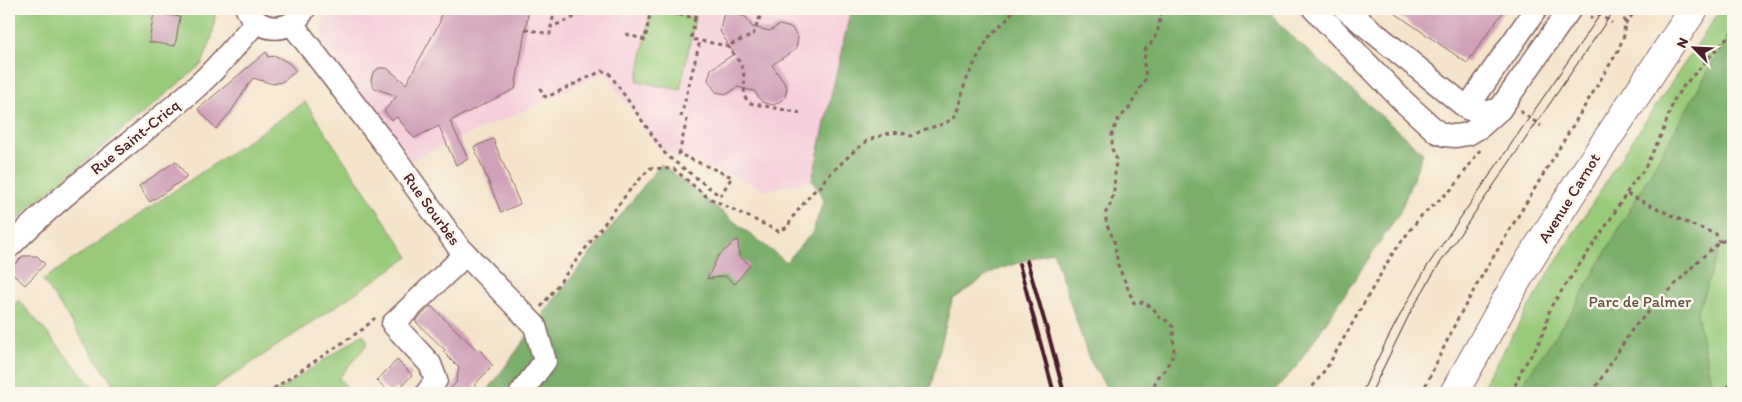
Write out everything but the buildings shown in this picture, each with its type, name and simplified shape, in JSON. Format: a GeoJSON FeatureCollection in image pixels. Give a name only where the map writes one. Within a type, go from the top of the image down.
{"type":"FeatureCollection","features":[{"type":"Feature","properties":{"kind":"main road","name":"Avenue Carnot"},"geometry":{"type":"LineString","coordinates":[[1436,393],[1503,272],[1573,161],[1674,9]]}},
{"type":"Feature","properties":{"kind":"main road","name":"Avenue Carnot"},"geometry":{"type":"LineString","coordinates":[[1454,393],[1519,277],[1576,185],[1694,9]]}},
{"type":"Feature","properties":{"kind":"street"},"geometry":{"type":"LineString","coordinates":[[1314,9],[1403,101],[1437,132],[1456,136],[1468,134],[1491,119],[1500,109],[1570,9]]}},
{"type":"Feature","properties":{"kind":"street"},"geometry":{"type":"LineString","coordinates":[[1345,9],[1467,108],[1487,113],[1500,109]]}},
{"type":"Feature","properties":{"kind":"street"},"geometry":{"type":"LineString","coordinates":[[1467,108],[1536,9]]}},
{"type":"Feature","properties":{"kind":"street"},"geometry":{"type":"LineString","coordinates":[[251,15],[264,27],[274,29],[284,28],[298,16]]}},
{"type":"Feature","properties":{"kind":"street","name":"Rue Saint-Cricq"},"geometry":{"type":"LineString","coordinates":[[9,247],[38,218],[195,89],[221,63],[251,15]]}},
{"type":"Feature","properties":{"kind":"street","name":"Rue Sourbès"},"geometry":{"type":"LineString","coordinates":[[298,16],[457,245],[535,326],[545,361],[521,393]]}},
{"type":"Feature","properties":{"kind":"street"},"geometry":{"type":"LineString","coordinates":[[427,393],[436,380],[430,364],[393,324],[466,254]]}},
{"type":"Feature","properties":{"kind":"path"},"geometry":{"type":"LineString","coordinates":[[526,29],[550,34],[555,9]]}},
{"type":"Feature","properties":{"kind":"path"},"geometry":{"type":"LineString","coordinates":[[551,27],[594,9]]}},
{"type":"Feature","properties":{"kind":"path"},"geometry":{"type":"LineString","coordinates":[[626,34],[645,40],[651,9],[695,18]]}},
{"type":"Feature","properties":{"kind":"path"},"geometry":{"type":"LineString","coordinates":[[697,9],[691,39],[727,46],[753,36],[763,9]]}},
{"type":"Feature","properties":{"kind":"path"},"geometry":{"type":"LineString","coordinates":[[808,9],[824,13]]}},
{"type":"Feature","properties":{"kind":"path"},"geometry":{"type":"LineString","coordinates":[[528,320],[538,311],[629,191],[650,168],[674,169],[707,197],[778,231],[788,227],[791,219],[813,192],[852,153],[867,141],[885,134],[899,132],[912,136],[923,130],[946,123],[956,115],[965,83],[977,58],[991,34],[1004,23],[1015,9]]}},
{"type":"Feature","properties":{"kind":"path"},"geometry":{"type":"LineString","coordinates":[[1153,393],[1156,378],[1164,370],[1174,353],[1173,327],[1167,321],[1160,318],[1153,308],[1142,302],[1134,303],[1118,265],[1114,240],[1105,214],[1114,190],[1116,158],[1112,148],[1112,134],[1118,118],[1128,110],[1146,78],[1145,50],[1154,40],[1160,27],[1161,9]]}},
{"type":"Feature","properties":{"kind":"path"},"geometry":{"type":"LineString","coordinates":[[1591,9],[1612,24]]}},
{"type":"Feature","properties":{"kind":"path"},"geometry":{"type":"LineString","coordinates":[[1422,393],[1457,320],[1483,274],[1618,51],[1624,35],[1626,9]]}},
{"type":"Feature","properties":{"kind":"path"},"geometry":{"type":"LineString","coordinates":[[1624,25],[1637,9]]}},
{"type":"Feature","properties":{"kind":"path"},"geometry":{"type":"LineString","coordinates":[[1590,19],[1596,12]]}},
{"type":"Feature","properties":{"kind":"path"},"geometry":{"type":"LineString","coordinates":[[1512,393],[1522,369],[1538,345],[1550,308],[1634,181],[1644,170],[1663,131],[1680,89],[1733,31]]}},
{"type":"Feature","properties":{"kind":"path"},"geometry":{"type":"LineString","coordinates":[[681,117],[700,41]]}},
{"type":"Feature","properties":{"kind":"path"},"geometry":{"type":"LineString","coordinates":[[727,46],[740,60],[745,80],[744,96],[750,103],[800,113]]}},
{"type":"Feature","properties":{"kind":"path"},"geometry":{"type":"LineString","coordinates":[[540,88],[544,96],[547,97],[602,71],[609,73],[666,154],[720,196],[732,177],[679,154],[687,119]]}},
{"type":"Feature","properties":{"kind":"path"},"geometry":{"type":"LineString","coordinates":[[1524,114],[1527,110]]}},
{"type":"Feature","properties":{"kind":"path"},"geometry":{"type":"LineString","coordinates":[[1308,393],[1329,364],[1394,251],[1421,216],[1454,187],[1482,147]]}},
{"type":"Feature","properties":{"kind":"path"},"geometry":{"type":"LineString","coordinates":[[1627,194],[1692,225],[1716,234],[1720,242]]}},
{"type":"Feature","properties":{"kind":"path"},"geometry":{"type":"LineString","coordinates":[[1592,393],[1633,328],[1699,260],[1720,242],[1733,238]]}},
{"type":"Feature","properties":{"kind":"path"},"geometry":{"type":"LineString","coordinates":[[267,393],[364,329],[378,316]]}},
{"type":"Feature","properties":{"kind":"path"},"geometry":{"type":"LineString","coordinates":[[1722,393],[1733,382]]}},
{"type":"Feature","properties":{"kind":"shaded area"},"geometry":{"type":"Polygon","coordinates":[[[325,9],[851,9],[812,180],[767,190],[658,148],[605,72],[523,111],[403,163],[322,41],[325,9]]]}},
{"type":"Feature","properties":{"kind":"green space"},"geometry":{"type":"Polygon","coordinates":[[[9,9],[216,9],[212,38],[202,64],[28,209],[9,229],[9,9]]]}},
{"type":"Feature","properties":{"kind":"green space"},"geometry":{"type":"Polygon","coordinates":[[[651,9],[695,18],[680,90],[637,81],[651,9]]]}},
{"type":"Feature","properties":{"kind":"green space"},"geometry":{"type":"Polygon","coordinates":[[[851,9],[1267,9],[1290,35],[1423,153],[1400,212],[1296,367],[1272,393],[1110,393],[1089,359],[1053,251],[994,271],[952,300],[929,393],[486,393],[553,301],[661,164],[786,262],[812,233],[824,200],[812,180],[851,9]]]}},
{"type":"Feature","properties":{"kind":"green space","name":"Parc de Palmer"},"geometry":{"type":"Polygon","coordinates":[[[1721,9],[1733,9],[1733,393],[1479,393],[1544,281],[1622,156],[1721,9]]]}},
{"type":"Feature","properties":{"kind":"green space","name":"Parc de Palmer"},"geometry":{"type":"Polygon","coordinates":[[[1733,27],[1733,245],[1721,245],[1697,313],[1713,393],[1516,393],[1573,310],[1733,27]]]}},
{"type":"Feature","properties":{"kind":"green space"},"geometry":{"type":"Polygon","coordinates":[[[305,102],[409,257],[207,393],[119,393],[43,280],[305,102]]]}},
{"type":"Feature","properties":{"kind":"green space"},"geometry":{"type":"Polygon","coordinates":[[[19,300],[98,393],[9,393],[9,309],[19,300]]]}},
{"type":"Feature","properties":{"kind":"green space"},"geometry":{"type":"Polygon","coordinates":[[[363,334],[368,343],[339,378],[352,393],[275,393],[363,334]]]}},
{"type":"Feature","properties":{"kind":"tram line"},"geometry":{"type":"LineString","coordinates":[[1362,393],[1393,328],[1428,265],[1604,9]]}},
{"type":"Feature","properties":{"kind":"tram line"},"geometry":{"type":"LineString","coordinates":[[1371,393],[1410,313],[1436,269],[1615,9]]}},
{"type":"Feature","properties":{"kind":"railway"},"geometry":{"type":"LineString","coordinates":[[1027,261],[1064,393]]}},
{"type":"Feature","properties":{"kind":"railway"},"geometry":{"type":"LineString","coordinates":[[1019,264],[1054,393]]}}]}
